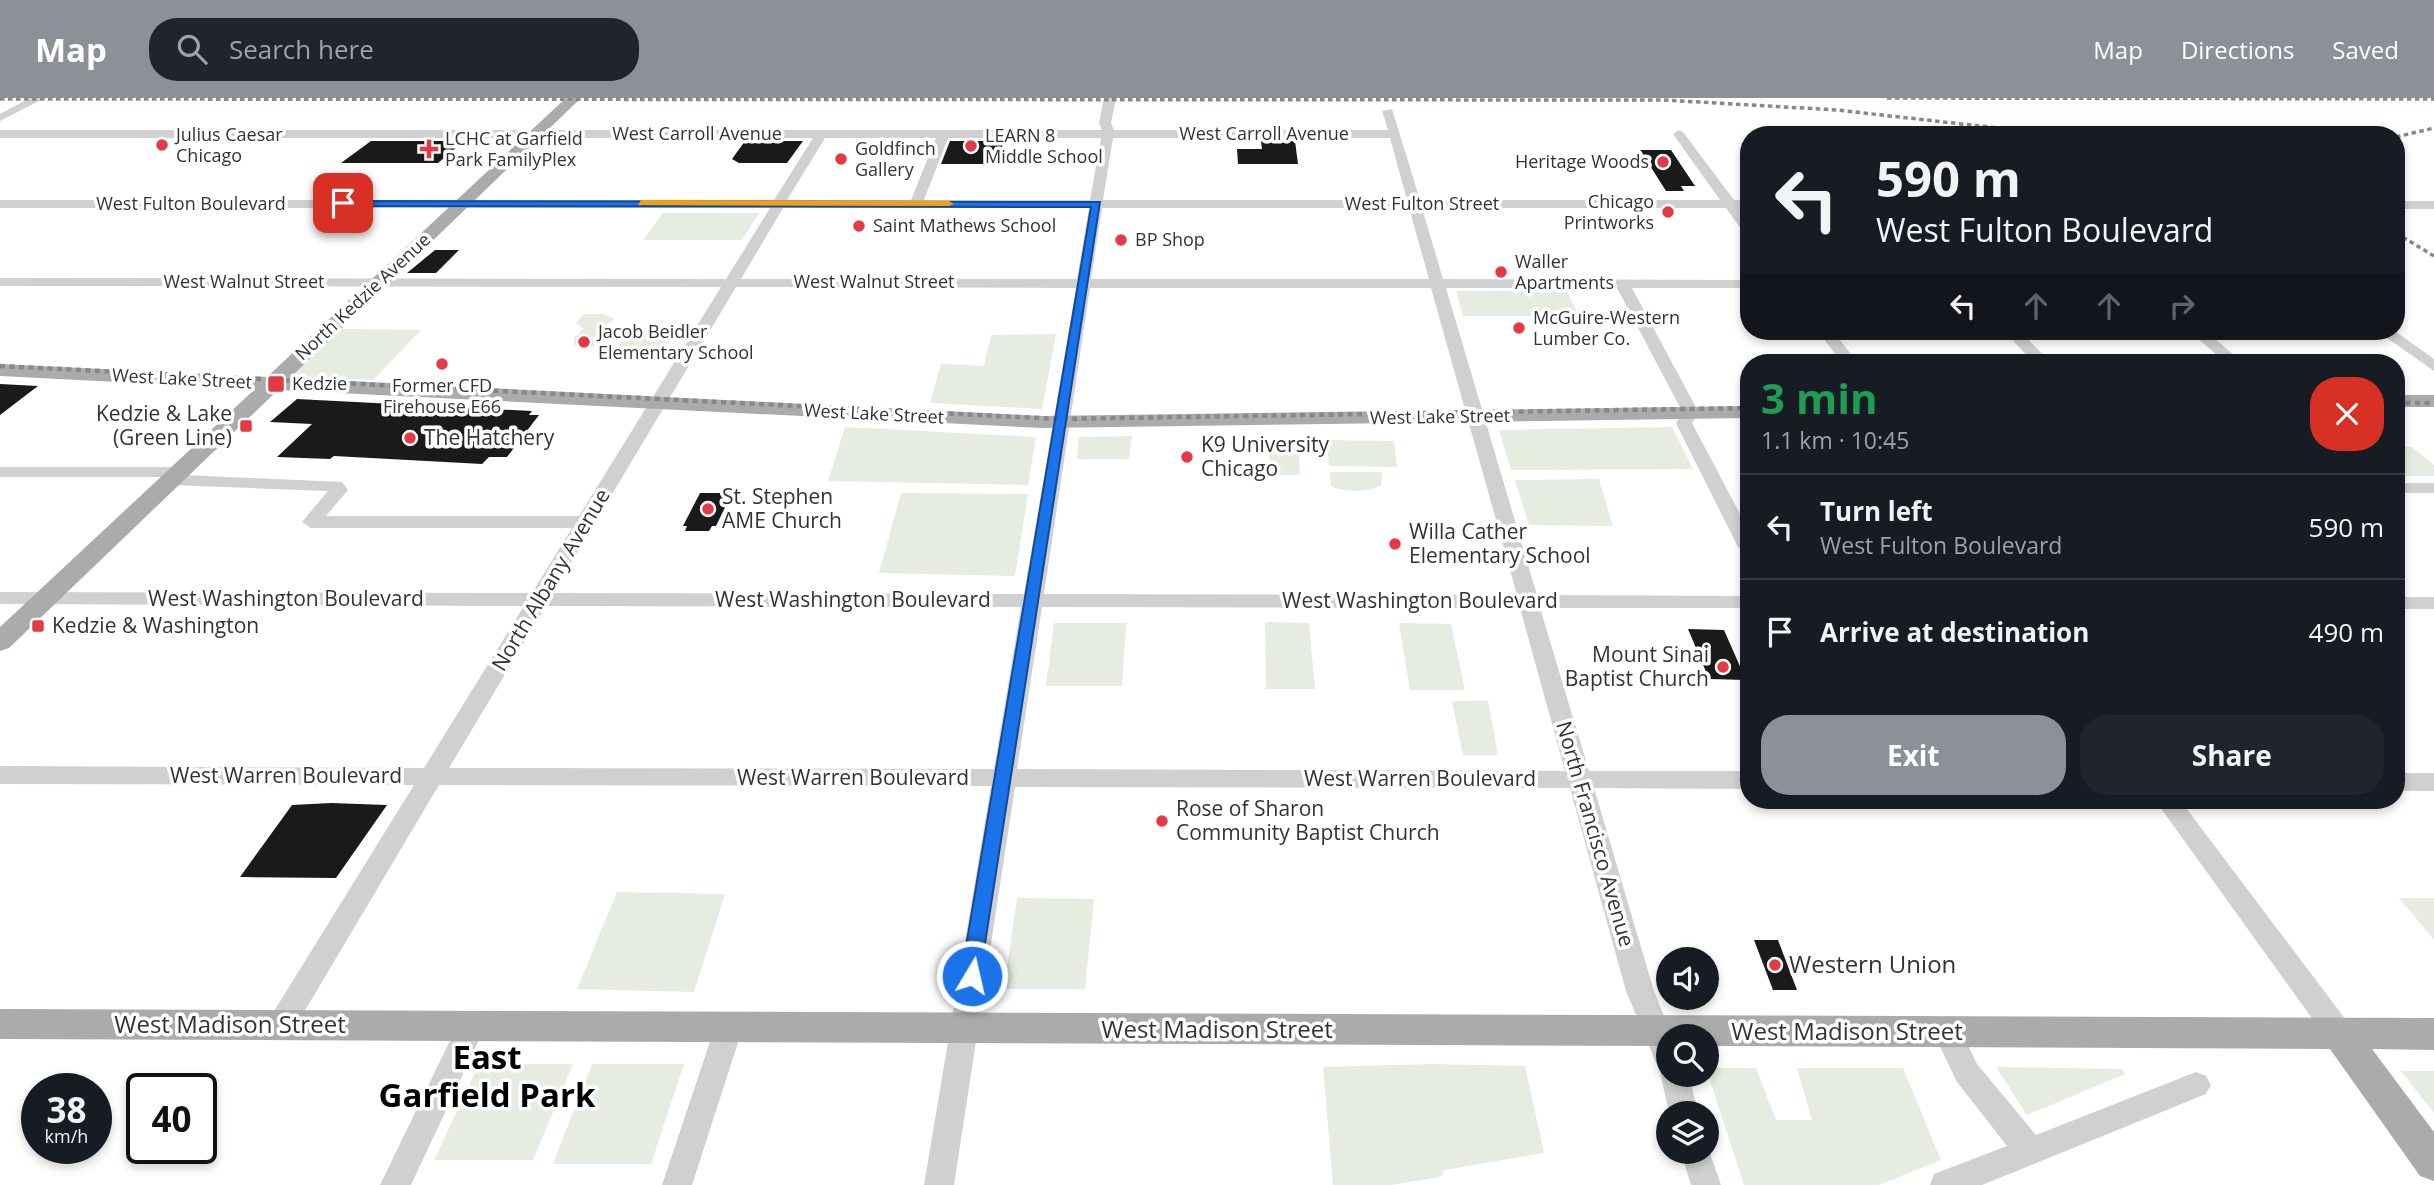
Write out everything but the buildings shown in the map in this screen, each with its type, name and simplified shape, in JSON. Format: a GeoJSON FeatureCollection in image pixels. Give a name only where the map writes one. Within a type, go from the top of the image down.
{"type":"FeatureCollection","features":[{"type":"Feature","properties":{"kind":"main road","name":"North Kedzie Avenue"},"geometry":{"type":"LineString","coordinates":[[0,642],[574,98]]}},
{"type":"Feature","properties":{"kind":"main road","name":"West Lake Street"},"geometry":{"type":"LineString","coordinates":[[0,370],[1061,423],[1681,416],[1740,412]]}},
{"type":"Feature","properties":{"kind":"main road"},"geometry":{"type":"LineString","coordinates":[[2405,401],[2434,401]]}},
{"type":"Feature","properties":{"kind":"main road"},"geometry":{"type":"LineString","coordinates":[[981,420],[997,428],[1061,423]]}},
{"type":"Feature","properties":{"kind":"main road","name":"West Madison Street"},"geometry":{"type":"LineString","coordinates":[[0,1024],[964,1028],[1656,1046]]}},
{"type":"Feature","properties":{"kind":"main road","name":"West Madison Street"},"geometry":{"type":"LineString","coordinates":[[1719,1043],[1947,1032],[2434,1034]]}},
{"type":"Feature","properties":{"kind":"main road"},"geometry":{"type":"LineString","coordinates":[[2339,1033],[2434,1163]]}},
{"type":"Feature","properties":{"kind":"street"},"geometry":{"type":"LineString","coordinates":[[0,118],[39,98]]}},
{"type":"Feature","properties":{"kind":"street"},"geometry":{"type":"LineString","coordinates":[[939,1185],[1097,204],[1108,132],[1105,123],[1110,98]]}},
{"type":"Feature","properties":{"kind":"street"},"geometry":{"type":"LineString","coordinates":[[1108,132],[1116,123],[1120,98]]}},
{"type":"Feature","properties":{"kind":"street","name":"North Francisco Avenue"},"geometry":{"type":"LineString","coordinates":[[1388,111],[1580,780],[1656,1030]]}},
{"type":"Feature","properties":{"kind":"street","name":"West Carroll Avenue"},"geometry":{"type":"LineString","coordinates":[[0,134],[1394,134]]}},
{"type":"Feature","properties":{"kind":"street","name":"North Albany Avenue"},"geometry":{"type":"LineString","coordinates":[[281,1025],[821,134]]}},
{"type":"Feature","properties":{"kind":"street"},"geometry":{"type":"LineString","coordinates":[[916,204],[943,134]]}},
{"type":"Feature","properties":{"kind":"street"},"geometry":{"type":"LineString","coordinates":[[1679,134],[1740,218]]}},
{"type":"Feature","properties":{"kind":"street","name":"West Fulton Boulevard"},"geometry":{"type":"LineString","coordinates":[[0,204],[1097,204]]}},
{"type":"Feature","properties":{"kind":"street","name":"West Fulton Street"},"geometry":{"type":"LineString","coordinates":[[1097,204],[1740,204]]}},
{"type":"Feature","properties":{"kind":"street"},"geometry":{"type":"LineString","coordinates":[[2405,205],[2434,205]]}},
{"type":"Feature","properties":{"kind":"street","name":"West Walnut Street"},"geometry":{"type":"LineString","coordinates":[[0,282],[1740,284]]}},
{"type":"Feature","properties":{"kind":"street"},"geometry":{"type":"LineString","coordinates":[[1622,283],[1681,416],[1740,531]]}},
{"type":"Feature","properties":{"kind":"street"},"geometry":{"type":"LineString","coordinates":[[1832,340],[1843,354]]}},
{"type":"Feature","properties":{"kind":"street"},"geometry":{"type":"LineString","coordinates":[[2021,340],[2034,354]]}},
{"type":"Feature","properties":{"kind":"street"},"geometry":{"type":"LineString","coordinates":[[2208,340],[2224,354]]}},
{"type":"Feature","properties":{"kind":"street"},"geometry":{"type":"LineString","coordinates":[[2398,340],[2434,366]]}},
{"type":"Feature","properties":{"kind":"street"},"geometry":{"type":"LineString","coordinates":[[0,472],[174,476],[336,486],[339,490],[311,522],[586,522]]}},
{"type":"Feature","properties":{"kind":"street"},"geometry":{"type":"LineString","coordinates":[[2405,488],[2434,488]]}},
{"type":"Feature","properties":{"kind":"street","name":"West Washington Boulevard"},"geometry":{"type":"LineString","coordinates":[[0,598],[1740,602]]}},
{"type":"Feature","properties":{"kind":"street"},"geometry":{"type":"LineString","coordinates":[[2405,603],[2434,603]]}},
{"type":"Feature","properties":{"kind":"street","name":"West Warren Boulevard"},"geometry":{"type":"LineString","coordinates":[[0,775],[1740,780]]}},
{"type":"Feature","properties":{"kind":"street"},"geometry":{"type":"LineString","coordinates":[[2405,782],[2434,782]]}},
{"type":"Feature","properties":{"kind":"street"},"geometry":{"type":"LineString","coordinates":[[2174,809],[2339,1033]]}},
{"type":"Feature","properties":{"kind":"street"},"geometry":{"type":"LineString","coordinates":[[395,1185],[471,1027]]}},
{"type":"Feature","properties":{"kind":"street"},"geometry":{"type":"LineString","coordinates":[[677,1185],[729,1027]]}},
{"type":"Feature","properties":{"kind":"street"},"geometry":{"type":"LineString","coordinates":[[1947,1032],[1967,1073],[2030,1151]]}},
{"type":"Feature","properties":{"kind":"street"},"geometry":{"type":"LineString","coordinates":[[1945,1185],[2196,1085]]}},
{"type":"Feature","properties":{"kind":"street"},"geometry":{"type":"LineString","coordinates":[[1700,1164],[1706,1185]]}},
{"type":"Feature","properties":{"kind":"shaded area"},"geometry":{"type":"Polygon","coordinates":[[[663,213],[759,213],[742,240],[643,240],[663,213]]]}},
{"type":"Feature","properties":{"kind":"shaded area"},"geometry":{"type":"Polygon","coordinates":[[[1456,291],[1567,291],[1579,316],[1463,316],[1456,291]]]}},
{"type":"Feature","properties":{"kind":"shaded area"},"geometry":{"type":"Polygon","coordinates":[[[584,314],[603,314],[615,319],[599,330],[610,332],[610,337],[592,347],[574,345],[574,338],[583,329],[576,323],[584,314]]]}},
{"type":"Feature","properties":{"kind":"shaded area"},"geometry":{"type":"Polygon","coordinates":[[[341,329],[421,330],[373,380],[291,377],[341,329]]]}},
{"type":"Feature","properties":{"kind":"shaded area"},"geometry":{"type":"Polygon","coordinates":[[[1056,334],[1042,409],[930,403],[941,364],[984,366],[991,335],[1056,334]]]}},
{"type":"Feature","properties":{"kind":"shaded area"},"geometry":{"type":"Polygon","coordinates":[[[626,335],[674,335],[665,348],[616,348],[626,335]]]}},
{"type":"Feature","properties":{"kind":"shaded area"},"geometry":{"type":"Polygon","coordinates":[[[845,427],[1036,437],[1028,485],[828,481],[845,427]]]}},
{"type":"Feature","properties":{"kind":"shaded area"},"geometry":{"type":"Polygon","coordinates":[[[1672,427],[1693,469],[1511,470],[1499,430],[1672,427]]]}},
{"type":"Feature","properties":{"kind":"shaded area"},"geometry":{"type":"Polygon","coordinates":[[[1132,436],[1129,459],[1077,459],[1079,437],[1132,436]]]}},
{"type":"Feature","properties":{"kind":"shaded area"},"geometry":{"type":"Polygon","coordinates":[[[1327,440],[1394,441],[1397,467],[1329,466],[1327,440]]]}},
{"type":"Feature","properties":{"kind":"shaded area"},"geometry":{"type":"Polygon","coordinates":[[[1269,446],[1298,447],[1300,475],[1270,475],[1269,446]]]}},
{"type":"Feature","properties":{"kind":"shaded area"},"geometry":{"type":"Polygon","coordinates":[[[2405,447],[2412,447],[2434,465],[2434,476],[2405,476],[2405,447]]]}},
{"type":"Feature","properties":{"kind":"shaded area"},"geometry":{"type":"Polygon","coordinates":[[[1330,472],[1382,472],[1381,486],[1369,490],[1343,490],[1331,486],[1330,472]]]}},
{"type":"Feature","properties":{"kind":"shaded area"},"geometry":{"type":"Polygon","coordinates":[[[1599,479],[1613,526],[1529,525],[1515,480],[1599,479]]]}},
{"type":"Feature","properties":{"kind":"shaded area"},"geometry":{"type":"Polygon","coordinates":[[[901,493],[1028,494],[1015,576],[879,573],[901,493]]]}},
{"type":"Feature","properties":{"kind":"shaded area"},"geometry":{"type":"Polygon","coordinates":[[[1265,622],[1309,623],[1315,689],[1266,689],[1265,622]]]}},
{"type":"Feature","properties":{"kind":"shaded area"},"geometry":{"type":"Polygon","coordinates":[[[1054,623],[1126,623],[1122,686],[1046,686],[1054,623]]]}},
{"type":"Feature","properties":{"kind":"shaded area"},"geometry":{"type":"Polygon","coordinates":[[[1399,623],[1451,624],[1465,690],[1410,690],[1399,623]]]}},
{"type":"Feature","properties":{"kind":"shaded area"},"geometry":{"type":"Polygon","coordinates":[[[1452,701],[1488,701],[1498,755],[1463,755],[1452,701]]]}},
{"type":"Feature","properties":{"kind":"shaded area"},"geometry":{"type":"Polygon","coordinates":[[[617,892],[725,894],[694,992],[577,989],[617,892]]]}},
{"type":"Feature","properties":{"kind":"shaded area"},"geometry":{"type":"Polygon","coordinates":[[[1017,898],[1094,899],[1085,989],[1004,989],[1017,898]]]}},
{"type":"Feature","properties":{"kind":"shaded area"},"geometry":{"type":"Polygon","coordinates":[[[2399,898],[2434,898],[2434,940],[2399,898]]]}},
{"type":"Feature","properties":{"kind":"shaded area"},"geometry":{"type":"Polygon","coordinates":[[[479,1064],[573,1064],[533,1160],[434,1160],[479,1064]]]}},
{"type":"Feature","properties":{"kind":"shaded area"},"geometry":{"type":"Polygon","coordinates":[[[592,1064],[684,1064],[651,1164],[553,1164],[592,1064]]]}},
{"type":"Feature","properties":{"kind":"shaded area"},"geometry":{"type":"Polygon","coordinates":[[[1431,1064],[1525,1066],[1544,1153],[1445,1170],[1440,1177],[1391,1185],[1333,1185],[1323,1067],[1431,1064]]]}},
{"type":"Feature","properties":{"kind":"shaded area"},"geometry":{"type":"Polygon","coordinates":[[[1996,1067],[2122,1069],[2125,1074],[2027,1115],[1996,1067]]]}},
{"type":"Feature","properties":{"kind":"shaded area"},"geometry":{"type":"Polygon","coordinates":[[[1719,1068],[1756,1068],[1776,1120],[1812,1120],[1797,1068],[1903,1068],[1941,1160],[1879,1185],[1744,1185],[1719,1101],[1712,1087],[1719,1087],[1719,1068]]]}},
{"type":"Feature","properties":{"kind":"shaded area"},"geometry":{"type":"Polygon","coordinates":[[[2401,1071],[2434,1071],[2434,1113],[2401,1071]]]}},
{"type":"Feature","properties":{"kind":"railway"},"geometry":{"type":"LineString","coordinates":[[1887,98],[2434,99]]}},
{"type":"Feature","properties":{"kind":"railway"},"geometry":{"type":"LineString","coordinates":[[0,99],[1664,100],[1837,110],[1980,126]]}},
{"type":"Feature","properties":{"kind":"railway"},"geometry":{"type":"LineString","coordinates":[[2405,135],[2434,128]]}},
{"type":"Feature","properties":{"kind":"railway"},"geometry":{"type":"LineString","coordinates":[[2405,238],[2434,256]]}},
{"type":"Feature","properties":{"kind":"railway"},"geometry":{"type":"LineString","coordinates":[[0,366],[1058,419],[1740,408]]}},
{"type":"Feature","properties":{"kind":"railway"},"geometry":{"type":"LineString","coordinates":[[2405,403],[2434,403]]}},
{"type":"Feature","properties":{"kind":"slow traffic"},"geometry":{"type":"LineString","coordinates":[[641,203],[949,204]]}},
{"type":"Feature","properties":{"kind":"place","name":"Julius Caesar Chicago"},"geometry":{"type":"Point","coordinates":[162,145]}},
{"type":"Feature","properties":{"kind":"place","name":"LEARN 8 Middle School"},"geometry":{"type":"Point","coordinates":[971,146]}},
{"type":"Feature","properties":{"kind":"place","name":"LCHC at Garfield Park FamilyPlex"},"geometry":{"type":"Point","coordinates":[429,149]}},
{"type":"Feature","properties":{"kind":"place","name":"Goldfinch Gallery"},"geometry":{"type":"Point","coordinates":[841,159]}},
{"type":"Feature","properties":{"kind":"place","name":"Heritage Woods"},"geometry":{"type":"Point","coordinates":[1663,162]}},
{"type":"Feature","properties":{"kind":"place","name":"Chicago Printworks"},"geometry":{"type":"Point","coordinates":[1668,212]}},
{"type":"Feature","properties":{"kind":"place","name":"Saint Mathews School"},"geometry":{"type":"Point","coordinates":[859,226]}},
{"type":"Feature","properties":{"kind":"place","name":"BP Shop"},"geometry":{"type":"Point","coordinates":[1121,240]}},
{"type":"Feature","properties":{"kind":"place","name":"Waller Apartments"},"geometry":{"type":"Point","coordinates":[1501,272]}},
{"type":"Feature","properties":{"kind":"place","name":"McGuire-Western Lumber Co."},"geometry":{"type":"Point","coordinates":[1519,328]}},
{"type":"Feature","properties":{"kind":"place","name":"Jacob Beidler Elementary School"},"geometry":{"type":"Point","coordinates":[584,342]}},
{"type":"Feature","properties":{"kind":"place","name":"Former CFD Firehouse E66"},"geometry":{"type":"Point","coordinates":[442,364]}},
{"type":"Feature","properties":{"kind":"place","name":"Kedzie"},"geometry":{"type":"Point","coordinates":[276,384]}},
{"type":"Feature","properties":{"kind":"place","name":"Kedzie & Lake (Green Line)"},"geometry":{"type":"Point","coordinates":[246,426]}},
{"type":"Feature","properties":{"kind":"place","name":"The Hatchery"},"geometry":{"type":"Point","coordinates":[410,438]}},
{"type":"Feature","properties":{"kind":"place","name":"K9 University Chicago"},"geometry":{"type":"Point","coordinates":[1187,457]}},
{"type":"Feature","properties":{"kind":"place","name":"St. Stephen AME Church"},"geometry":{"type":"Point","coordinates":[708,509]}},
{"type":"Feature","properties":{"kind":"place","name":"Willa Cather Elementary School"},"geometry":{"type":"Point","coordinates":[1395,544]}},
{"type":"Feature","properties":{"kind":"place","name":"Kedzie & Washington"},"geometry":{"type":"Point","coordinates":[38,626]}},
{"type":"Feature","properties":{"kind":"place","name":"Mount Sinai Baptist Church"},"geometry":{"type":"Point","coordinates":[1723,667]}},
{"type":"Feature","properties":{"kind":"place","name":"Rose of Sharon Community Baptist Church"},"geometry":{"type":"Point","coordinates":[1162,821]}},
{"type":"Feature","properties":{"kind":"place","name":"Western Union"},"geometry":{"type":"Point","coordinates":[1775,965]}},
{"type":"Feature","properties":{"kind":"district","name":"East Garfield Park"},"geometry":{"type":"Point","coordinates":[487,1076]}},
{"type":"Feature","properties":{"kind":"route"},"geometry":{"type":"LineString","coordinates":[[343,203],[1097,204],[972,976]]}}]}
